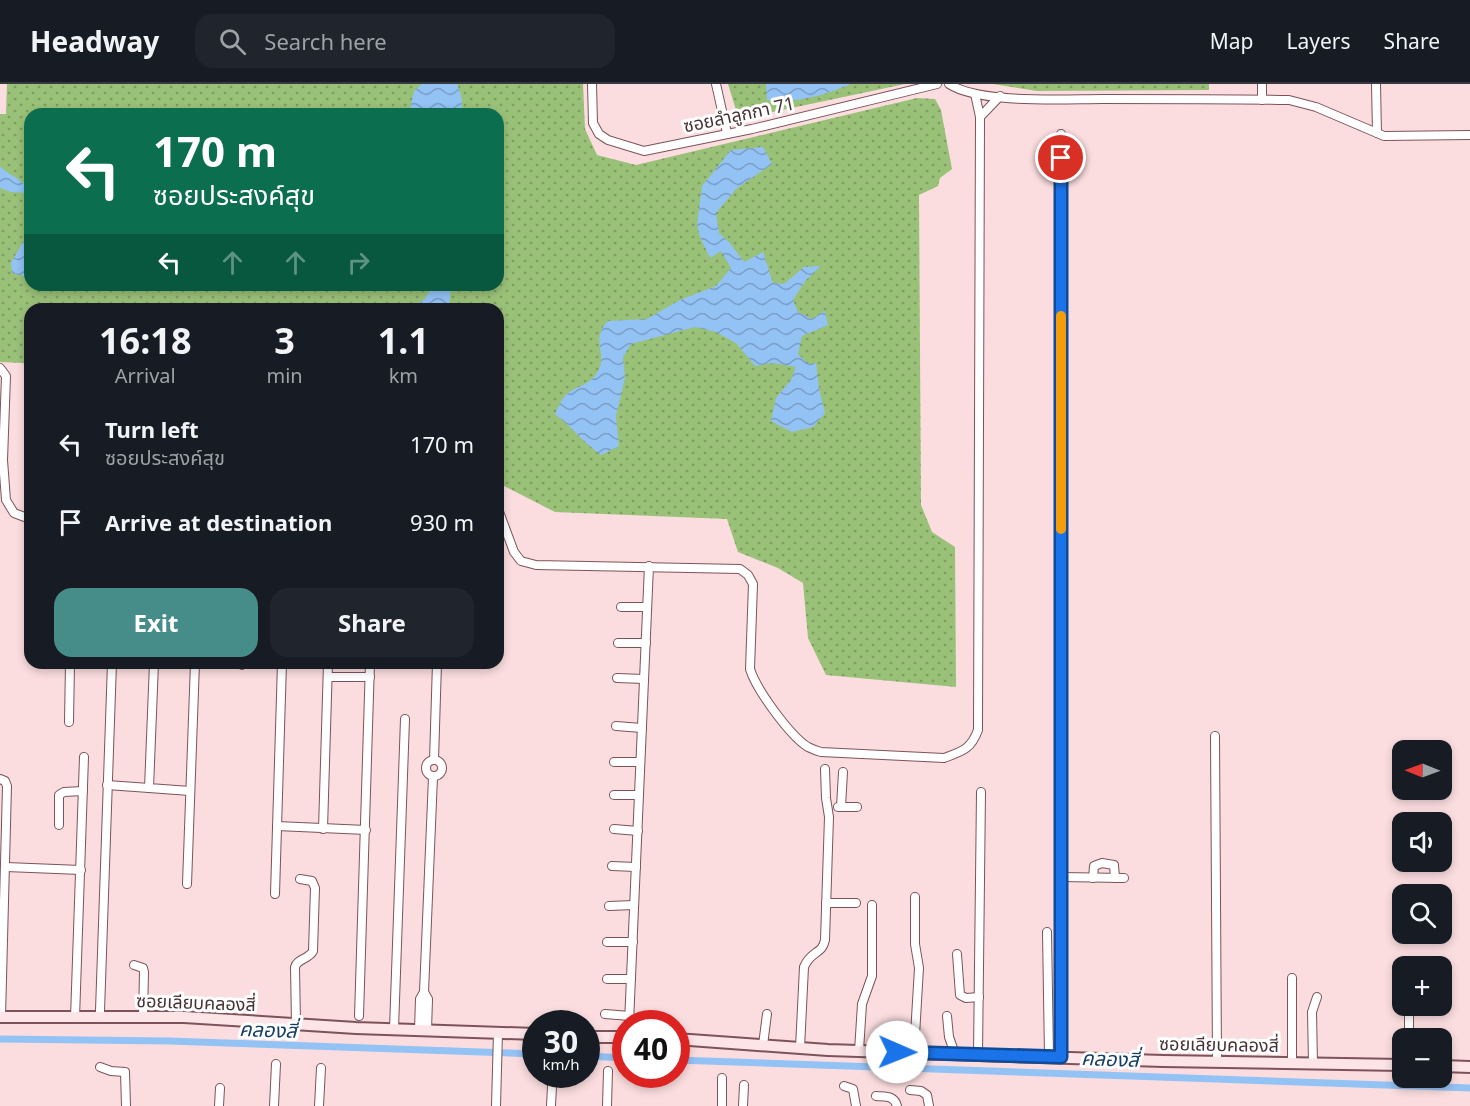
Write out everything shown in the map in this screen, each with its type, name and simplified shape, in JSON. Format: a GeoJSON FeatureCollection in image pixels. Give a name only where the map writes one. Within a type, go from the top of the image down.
{"type":"FeatureCollection","features":[{"type":"Feature","properties":{"kind":"street","name":"ซอยลำลูกกา 71"},"geometry":{"type":"LineString","coordinates":[[592,84],[593,123],[599,134],[608,140],[644,150],[752,129],[937,84]]}},
{"type":"Feature","properties":{"kind":"street"},"geometry":{"type":"LineString","coordinates":[[716,84],[727,133]]}},
{"type":"Feature","properties":{"kind":"street"},"geometry":{"type":"LineString","coordinates":[[949,84],[959,91],[975,94],[1032,99],[1289,100],[1316,107],[1384,136],[1470,135]]}},
{"type":"Feature","properties":{"kind":"street"},"geometry":{"type":"LineString","coordinates":[[1262,84],[1262,100]]}},
{"type":"Feature","properties":{"kind":"street"},"geometry":{"type":"LineString","coordinates":[[1376,84],[1377,133]]}},
{"type":"Feature","properties":{"kind":"street"},"geometry":{"type":"LineString","coordinates":[[504,525],[514,552],[521,561],[536,565],[740,568],[753,584],[750,669],[753,681],[790,732],[807,747],[821,752],[944,758],[962,752],[973,744],[978,730],[980,117],[975,94]]}},
{"type":"Feature","properties":{"kind":"street"},"geometry":{"type":"LineString","coordinates":[[980,117],[1000,96]]}},
{"type":"Feature","properties":{"kind":"street"},"geometry":{"type":"LineString","coordinates":[[1061,134],[1061,1057]]}},
{"type":"Feature","properties":{"kind":"street"},"geometry":{"type":"LineString","coordinates":[[0,368],[6,376],[3,460],[6,500],[14,513],[24,517]]}},
{"type":"Feature","properties":{"kind":"street"},"geometry":{"type":"LineString","coordinates":[[630,1010],[649,566]]}},
{"type":"Feature","properties":{"kind":"street"},"geometry":{"type":"LineString","coordinates":[[621,607],[647,607]]}},
{"type":"Feature","properties":{"kind":"street"},"geometry":{"type":"LineString","coordinates":[[618,643],[646,643]]}},
{"type":"Feature","properties":{"kind":"street"},"geometry":{"type":"LineString","coordinates":[[69,722],[70,669]]}},
{"type":"Feature","properties":{"kind":"street"},"geometry":{"type":"LineString","coordinates":[[100,1011],[112,669]]}},
{"type":"Feature","properties":{"kind":"street"},"geometry":{"type":"LineString","coordinates":[[149,788],[154,669]]}},
{"type":"Feature","properties":{"kind":"street"},"geometry":{"type":"LineString","coordinates":[[187,884],[195,669]]}},
{"type":"Feature","properties":{"kind":"street"},"geometry":{"type":"LineString","coordinates":[[275,894],[282,669]]}},
{"type":"Feature","properties":{"kind":"street"},"geometry":{"type":"LineString","coordinates":[[323,829],[328,669]]}},
{"type":"Feature","properties":{"kind":"street"},"geometry":{"type":"LineString","coordinates":[[359,1016],[370,669]]}},
{"type":"Feature","properties":{"kind":"street"},"geometry":{"type":"LineString","coordinates":[[434,760],[437,669]]}},
{"type":"Feature","properties":{"kind":"street"},"geometry":{"type":"LineString","coordinates":[[328,677],[370,677]]}},
{"type":"Feature","properties":{"kind":"street"},"geometry":{"type":"LineString","coordinates":[[617,678],[644,678]]}},
{"type":"Feature","properties":{"kind":"street"},"geometry":{"type":"LineString","coordinates":[[394,1029],[405,719]]}},
{"type":"Feature","properties":{"kind":"street"},"geometry":{"type":"LineString","coordinates":[[616,726],[642,728]]}},
{"type":"Feature","properties":{"kind":"street"},"geometry":{"type":"LineString","coordinates":[[1215,735],[1217,1061]]}},
{"type":"Feature","properties":{"kind":"street"},"geometry":{"type":"LineString","coordinates":[[75,1018],[84,757]]}},
{"type":"Feature","properties":{"kind":"street"},"geometry":{"type":"LineString","coordinates":[[423,1030],[428,999],[424,992],[433,777],[426,770],[428,763],[434,760],[440,762],[443,769],[439,775],[433,777]]}},
{"type":"Feature","properties":{"kind":"street"},"geometry":{"type":"LineString","coordinates":[[614,762],[640,762]]}},
{"type":"Feature","properties":{"kind":"street"},"geometry":{"type":"LineString","coordinates":[[800,1048],[802,973],[807,957],[824,946],[826,931],[829,817],[825,798],[825,769]]}},
{"type":"Feature","properties":{"kind":"street"},"geometry":{"type":"LineString","coordinates":[[841,807],[843,772]]}},
{"type":"Feature","properties":{"kind":"street"},"geometry":{"type":"LineString","coordinates":[[0,779],[5,781],[7,786],[0,1017]]}},
{"type":"Feature","properties":{"kind":"street"},"geometry":{"type":"LineString","coordinates":[[107,785],[190,791]]}},
{"type":"Feature","properties":{"kind":"street"},"geometry":{"type":"LineString","coordinates":[[58,825],[59,795],[64,792],[83,791]]}},
{"type":"Feature","properties":{"kind":"street"},"geometry":{"type":"LineString","coordinates":[[978,1054],[981,792]]}},
{"type":"Feature","properties":{"kind":"street"},"geometry":{"type":"LineString","coordinates":[[614,795],[639,795]]}},
{"type":"Feature","properties":{"kind":"street"},"geometry":{"type":"LineString","coordinates":[[828,807],[857,807]]}},
{"type":"Feature","properties":{"kind":"street"},"geometry":{"type":"LineString","coordinates":[[276,826],[366,830]]}},
{"type":"Feature","properties":{"kind":"street"},"geometry":{"type":"LineString","coordinates":[[614,829],[638,831]]}},
{"type":"Feature","properties":{"kind":"street"},"geometry":{"type":"LineString","coordinates":[[1062,877],[1093,878],[1119,878],[1114,865],[1102,863],[1094,866],[1093,878]]}},
{"type":"Feature","properties":{"kind":"street"},"geometry":{"type":"LineString","coordinates":[[612,866],[636,867]]}},
{"type":"Feature","properties":{"kind":"street"},"geometry":{"type":"LineString","coordinates":[[6,867],[81,870]]}},
{"type":"Feature","properties":{"kind":"street"},"geometry":{"type":"LineString","coordinates":[[296,1024],[295,968],[296,964],[313,951],[315,888],[312,881],[300,879]]}},
{"type":"Feature","properties":{"kind":"street"},"geometry":{"type":"LineString","coordinates":[[914,1052],[919,968],[915,944],[915,897]]}},
{"type":"Feature","properties":{"kind":"street"},"geometry":{"type":"LineString","coordinates":[[825,903],[856,903]]}},
{"type":"Feature","properties":{"kind":"street"},"geometry":{"type":"LineString","coordinates":[[609,906],[634,905]]}},
{"type":"Feature","properties":{"kind":"street"},"geometry":{"type":"LineString","coordinates":[[859,1051],[862,1004],[872,976],[872,905]]}},
{"type":"Feature","properties":{"kind":"street"},"geometry":{"type":"LineString","coordinates":[[1047,932],[1049,1056]]}},
{"type":"Feature","properties":{"kind":"street"},"geometry":{"type":"LineString","coordinates":[[607,942],[633,942]]}},
{"type":"Feature","properties":{"kind":"street"},"geometry":{"type":"LineString","coordinates":[[957,954],[960,995],[966,998],[979,998]]}},
{"type":"Feature","properties":{"kind":"street"},"geometry":{"type":"LineString","coordinates":[[134,965],[143,968],[144,972],[143,1017]]}},
{"type":"Feature","properties":{"kind":"street"},"geometry":{"type":"LineString","coordinates":[[1292,978],[1292,1062]]}},
{"type":"Feature","properties":{"kind":"street"},"geometry":{"type":"LineString","coordinates":[[607,979],[631,979]]}},
{"type":"Feature","properties":{"kind":"street"},"geometry":{"type":"LineString","coordinates":[[1313,1063],[1312,1022],[1317,997]]}},
{"type":"Feature","properties":{"kind":"street"},"geometry":{"type":"LineString","coordinates":[[605,1014],[612,1015]]}},
{"type":"Feature","properties":{"kind":"street"},"geometry":{"type":"LineString","coordinates":[[763,1045],[767,1014]]}},
{"type":"Feature","properties":{"kind":"street"},"geometry":{"type":"LineString","coordinates":[[947,1016],[949,1037],[955,1054]]}},
{"type":"Feature","properties":{"kind":"street","name":"ซอยเลียบคลองสี่"},"geometry":{"type":"LineString","coordinates":[[0,1017],[184,1017],[497,1036],[522,1035]]}},
{"type":"Feature","properties":{"kind":"street"},"geometry":{"type":"LineString","coordinates":[[496,1106],[497,1036]]}},
{"type":"Feature","properties":{"kind":"street","name":"ซอยเลียบคลองสี่"},"geometry":{"type":"LineString","coordinates":[[690,1040],[859,1051],[1392,1065]]}},
{"type":"Feature","properties":{"kind":"street"},"geometry":{"type":"LineString","coordinates":[[274,1106],[276,1064]]}},
{"type":"Feature","properties":{"kind":"street"},"geometry":{"type":"LineString","coordinates":[[1452,1066],[1470,1067]]}},
{"type":"Feature","properties":{"kind":"street"},"geometry":{"type":"LineString","coordinates":[[100,1067],[126,1073],[126,1106]]}},
{"type":"Feature","properties":{"kind":"street"},"geometry":{"type":"LineString","coordinates":[[320,1106],[321,1068]]}},
{"type":"Feature","properties":{"kind":"street"},"geometry":{"type":"LineString","coordinates":[[607,1106],[608,1071]]}},
{"type":"Feature","properties":{"kind":"street"},"geometry":{"type":"LineString","coordinates":[[722,1078],[722,1106]]}},
{"type":"Feature","properties":{"kind":"street"},"geometry":{"type":"LineString","coordinates":[[743,1106],[744,1085]]}},
{"type":"Feature","properties":{"kind":"street"},"geometry":{"type":"LineString","coordinates":[[844,1086],[853,1089],[856,1106]]}},
{"type":"Feature","properties":{"kind":"street"},"geometry":{"type":"LineString","coordinates":[[219,1106],[220,1088]]}},
{"type":"Feature","properties":{"kind":"street"},"geometry":{"type":"LineString","coordinates":[[551,1106],[552,1088]]}},
{"type":"Feature","properties":{"kind":"street"},"geometry":{"type":"LineString","coordinates":[[910,1090],[921,1090],[927,1095],[929,1106]]}},
{"type":"Feature","properties":{"kind":"street"},"geometry":{"type":"LineString","coordinates":[[876,1096],[890,1097],[897,1106]]}},
{"type":"Feature","properties":{"kind":"green space"},"geometry":{"type":"Polygon","coordinates":[[[7,84],[583,84],[585,129],[597,155],[636,165],[917,98],[935,99],[941,110],[952,169],[940,178],[938,186],[919,195],[921,505],[932,532],[955,547],[956,687],[826,675],[808,638],[803,583],[778,568],[738,552],[727,519],[555,512],[504,486],[504,303],[24,303],[24,364],[0,362],[0,114],[6,114],[7,84]]]}},
{"type":"Feature","properties":{"kind":"green space"},"geometry":{"type":"Polygon","coordinates":[[[728,84],[905,84],[744,118],[736,110],[728,84]]]}},
{"type":"Feature","properties":{"kind":"green space"},"geometry":{"type":"Polygon","coordinates":[[[993,84],[1209,84],[1209,90],[1037,91],[993,84]]]}},
{"type":"Feature","properties":{"kind":"water"},"geometry":{"type":"Polygon","coordinates":[[[422,84],[457,84],[461,108],[410,108],[414,91],[422,84]]]}},
{"type":"Feature","properties":{"kind":"water"},"geometry":{"type":"Polygon","coordinates":[[[766,84],[851,84],[810,98],[778,101],[767,100],[766,84]]]}},
{"type":"Feature","properties":{"kind":"water"},"geometry":{"type":"Polygon","coordinates":[[[763,147],[772,164],[736,189],[716,213],[719,233],[744,262],[763,252],[773,283],[784,284],[804,267],[821,266],[805,281],[793,300],[798,312],[812,319],[825,311],[828,325],[802,336],[798,354],[808,364],[816,363],[825,413],[813,427],[792,432],[771,421],[776,398],[791,380],[796,367],[773,363],[755,366],[736,343],[716,332],[695,327],[631,344],[623,357],[625,378],[616,416],[619,446],[601,455],[555,414],[563,398],[596,375],[601,363],[600,334],[608,321],[647,319],[680,300],[716,286],[731,268],[721,251],[710,258],[700,237],[697,225],[702,186],[731,150],[763,147]]]}},
{"type":"Feature","properties":{"kind":"water"},"geometry":{"type":"Polygon","coordinates":[[[0,166],[23,183],[24,193],[11,192],[0,188],[0,166]]]}},
{"type":"Feature","properties":{"kind":"water"},"geometry":{"type":"Polygon","coordinates":[[[24,240],[24,276],[12,273],[11,263],[24,240]]]}},
{"type":"Feature","properties":{"kind":"water"},"geometry":{"type":"Polygon","coordinates":[[[430,291],[450,291],[450,303],[418,303],[424,300],[430,291]]]}},
{"type":"Feature","properties":{"kind":"waterway","name":"คลองสี่"},"geometry":{"type":"LineString","coordinates":[[0,1039],[169,1041],[522,1054]]}},
{"type":"Feature","properties":{"kind":"waterway","name":"คลองสี่"},"geometry":{"type":"LineString","coordinates":[[600,1057],[612,1057]]}},
{"type":"Feature","properties":{"kind":"waterway","name":"คลองสี่"},"geometry":{"type":"LineString","coordinates":[[690,1060],[1470,1088]]}},
{"type":"Feature","properties":{"kind":"slow traffic"},"geometry":{"type":"LineString","coordinates":[[1061,316],[1061,529]]}},
{"type":"Feature","properties":{"kind":"route"},"geometry":{"type":"LineString","coordinates":[[897,1052],[1061,1057],[1061,158]]}}]}
